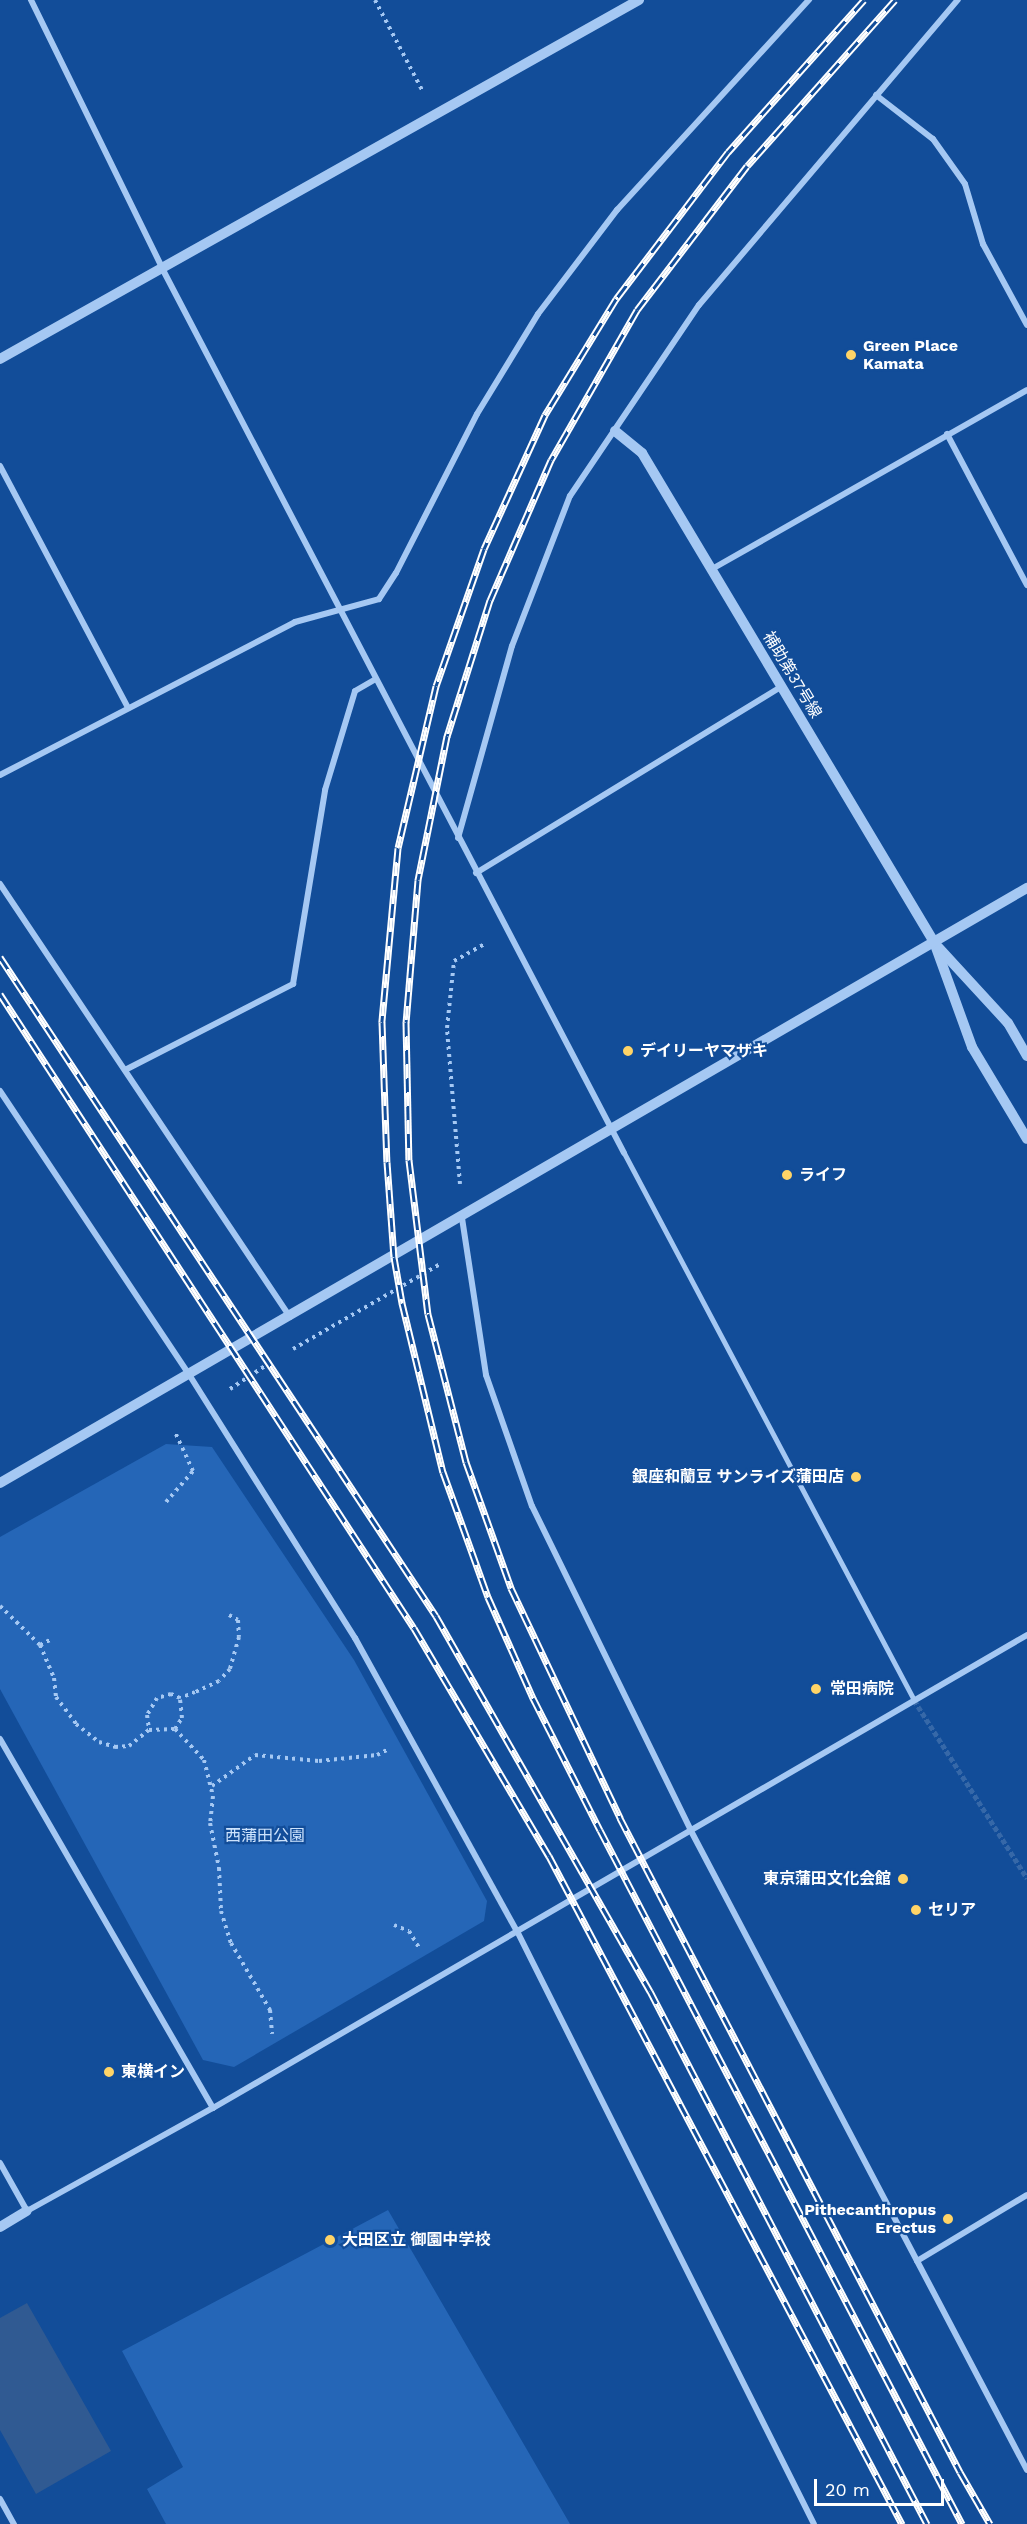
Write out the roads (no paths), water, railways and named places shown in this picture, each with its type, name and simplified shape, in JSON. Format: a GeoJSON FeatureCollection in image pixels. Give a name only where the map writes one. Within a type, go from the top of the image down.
{"type":"FeatureCollection","features":[{"type":"Feature","properties":{"kind":"street"},"geometry":{"type":"LineString","coordinates":[[31,0],[164,270],[458,839],[914,1700]]}},
{"type":"Feature","properties":{"kind":"street"},"geometry":{"type":"LineString","coordinates":[[0,359],[164,270],[639,0]]}},
{"type":"Feature","properties":{"kind":"street"},"geometry":{"type":"LineString","coordinates":[[0,775],[295,622],[341,612],[379,599],[396,573],[477,414],[519,344],[617,210],[809,0]]}},
{"type":"Feature","properties":{"kind":"street"},"geometry":{"type":"LineString","coordinates":[[458,839],[512,646],[570,496],[699,305],[958,0]]}},
{"type":"Feature","properties":{"kind":"street"},"geometry":{"type":"LineString","coordinates":[[876,95],[933,139],[965,184],[983,244],[1027,325]]}},
{"type":"Feature","properties":{"kind":"street"},"geometry":{"type":"LineString","coordinates":[[712,569],[1027,390]]}},
{"type":"Feature","properties":{"kind":"street","name":"補助第37号線"},"geometry":{"type":"LineString","coordinates":[[615,431],[642,453],[934,942],[972,1047],[1027,1139]]}},
{"type":"Feature","properties":{"kind":"street"},"geometry":{"type":"LineString","coordinates":[[947,434],[1027,585]]}},
{"type":"Feature","properties":{"kind":"street"},"geometry":{"type":"LineString","coordinates":[[0,466],[128,708]]}},
{"type":"Feature","properties":{"kind":"street"},"geometry":{"type":"LineString","coordinates":[[125,1070],[293,984],[325,790],[355,691],[376,679]]}},
{"type":"Feature","properties":{"kind":"street"},"geometry":{"type":"LineString","coordinates":[[476,873],[781,687]]}},
{"type":"Feature","properties":{"kind":"street"},"geometry":{"type":"LineString","coordinates":[[0,884],[290,1318]]}},
{"type":"Feature","properties":{"kind":"street"},"geometry":{"type":"LineString","coordinates":[[0,1483],[612,1132],[1027,888]]}},
{"type":"Feature","properties":{"kind":"street","name":"補助第37号線"},"geometry":{"type":"LineString","coordinates":[[934,942],[1008,1023],[1027,1056]]}},
{"type":"Feature","properties":{"kind":"street"},"geometry":{"type":"LineString","coordinates":[[0,1090],[190,1376],[355,1638],[517,1931],[814,2524]]}},
{"type":"Feature","properties":{"kind":"street"},"geometry":{"type":"LineString","coordinates":[[462,1218],[486,1375],[532,1506],[690,1829],[1027,2470]]}},
{"type":"Feature","properties":{"kind":"street"},"geometry":{"type":"LineString","coordinates":[[0,2227],[213,2108],[1027,1635]]}},
{"type":"Feature","properties":{"kind":"street"},"geometry":{"type":"LineString","coordinates":[[0,1740],[213,2108]]}},
{"type":"Feature","properties":{"kind":"street"},"geometry":{"type":"LineString","coordinates":[[0,2163],[27,2211]]}},
{"type":"Feature","properties":{"kind":"street"},"geometry":{"type":"LineString","coordinates":[[916,2261],[1027,2195]]}},
{"type":"Feature","properties":{"kind":"street"},"geometry":{"type":"LineString","coordinates":[[0,2499],[14,2524]]}},
{"type":"Feature","properties":{"kind":"tunnel"},"geometry":{"type":"LineString","coordinates":[[914,1700],[1027,1878]]}},
{"type":"Feature","properties":{"kind":"railway"},"geometry":{"type":"LineString","coordinates":[[864,0],[728,152],[616,299],[545,415],[484,549],[436,686],[398,848],[382,1022],[387,1162],[394,1257],[402,1303],[443,1472],[488,1597],[533,1698],[600,1830],[962,2524]]}},
{"type":"Feature","properties":{"kind":"railway"},"geometry":{"type":"LineString","coordinates":[[895,0],[747,166],[637,310],[551,460],[490,600],[447,736],[418,880],[406,1022],[409,1160],[428,1314],[466,1462],[511,1588],[620,1818],[960,2472],[990,2524]]}},
{"type":"Feature","properties":{"kind":"railway"},"geometry":{"type":"LineString","coordinates":[[0,957],[436,1616],[650,1991],[927,2524]]}},
{"type":"Feature","properties":{"kind":"railway"},"geometry":{"type":"LineString","coordinates":[[0,994],[414,1628],[549,1856],[902,2524]]}},
{"type":"Feature","properties":{"kind":"place","name":"Green Place Kamata"},"geometry":{"type":"Point","coordinates":[851,355]}},
{"type":"Feature","properties":{"kind":"place","name":"デイリーヤマザキ"},"geometry":{"type":"Point","coordinates":[628,1051]}},
{"type":"Feature","properties":{"kind":"place","name":"ライフ"},"geometry":{"type":"Point","coordinates":[787,1175]}},
{"type":"Feature","properties":{"kind":"place","name":"銀座和蘭豆 サンライズ蒲田店"},"geometry":{"type":"Point","coordinates":[856,1477]}},
{"type":"Feature","properties":{"kind":"place","name":"常田病院"},"geometry":{"type":"Point","coordinates":[816,1689]}},
{"type":"Feature","properties":{"kind":"place","name":"東京蒲田文化会館"},"geometry":{"type":"Point","coordinates":[903,1879]}},
{"type":"Feature","properties":{"kind":"place","name":"セリア"},"geometry":{"type":"Point","coordinates":[916,1910]}},
{"type":"Feature","properties":{"kind":"place","name":"東横イン"},"geometry":{"type":"Point","coordinates":[109,2072]}},
{"type":"Feature","properties":{"kind":"place","name":"Pithecanthropus Erectus"},"geometry":{"type":"Point","coordinates":[948,2219]}},
{"type":"Feature","properties":{"kind":"place","name":"大田区立 御園中学校"},"geometry":{"type":"Point","coordinates":[330,2240]}},
{"type":"Feature","properties":{"kind":"park label","name":"西蒲田公園"},"geometry":{"type":"Point","coordinates":[265,1836]}}]}
